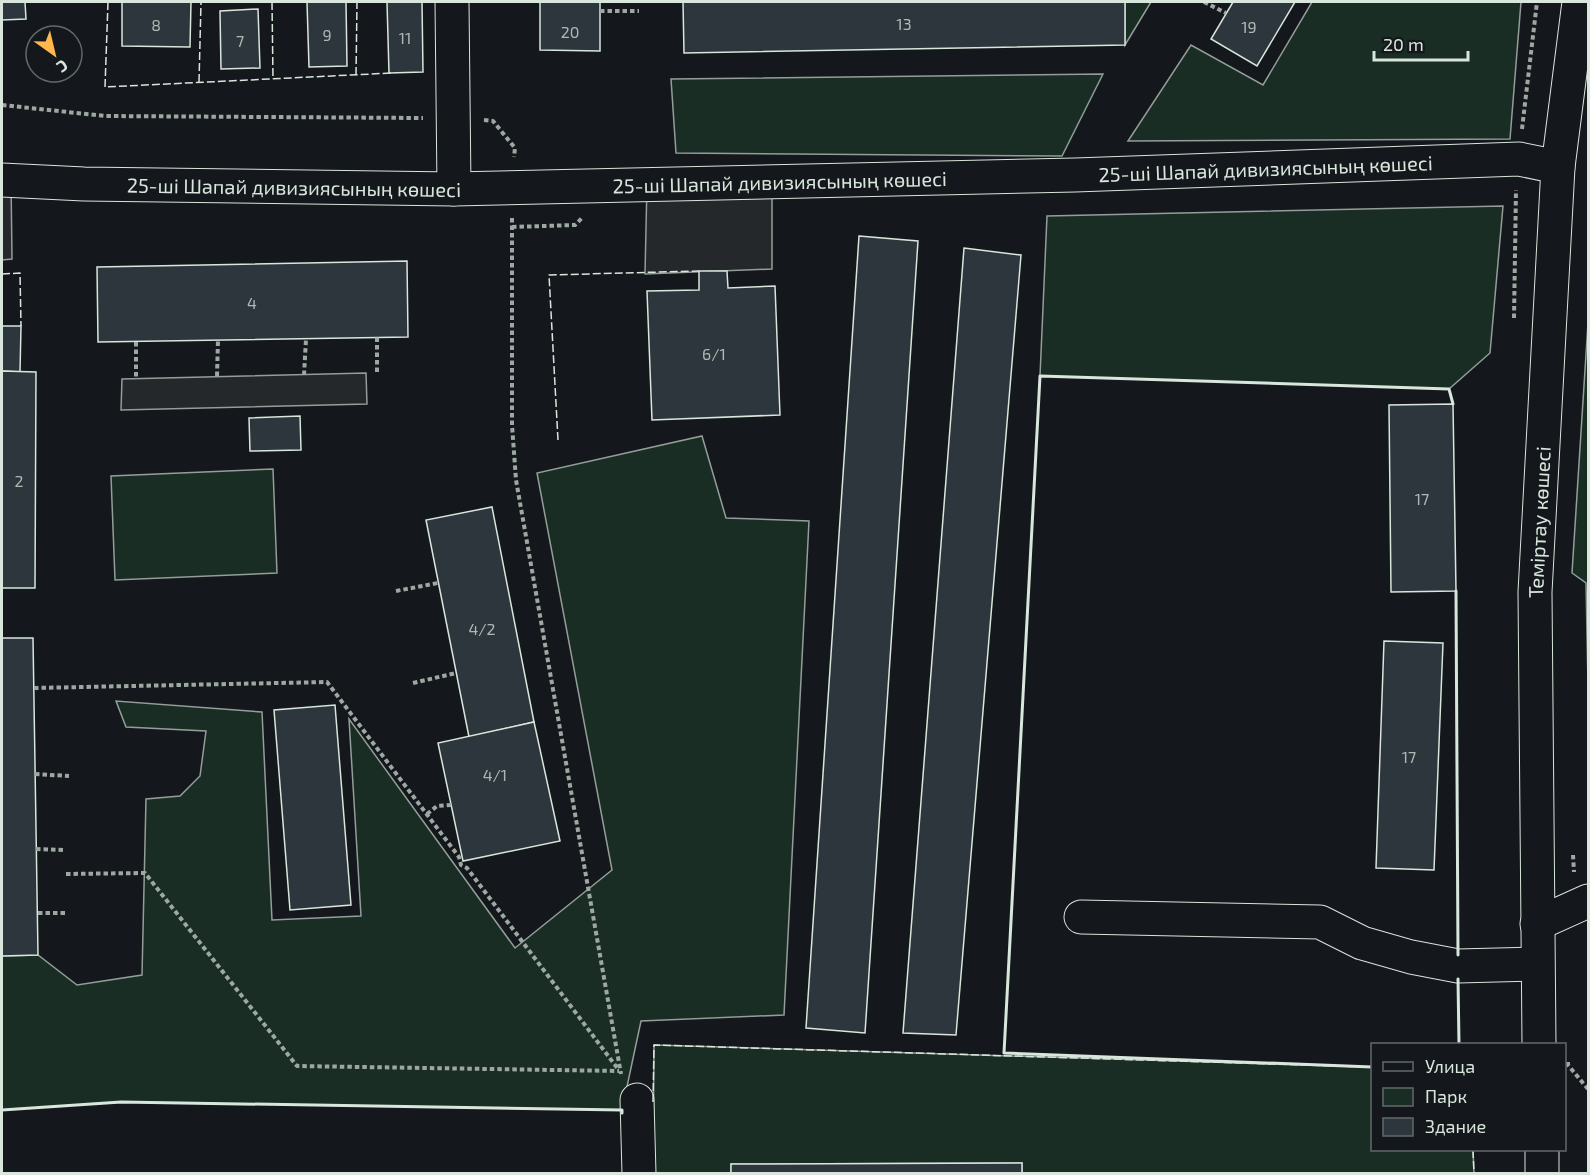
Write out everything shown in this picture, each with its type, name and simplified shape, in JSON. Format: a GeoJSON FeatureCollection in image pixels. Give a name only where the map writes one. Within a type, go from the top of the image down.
{"type":"FeatureCollection","features":[{"type":"Feature","properties":{"kind":"street"},"geometry":{"type":"LineString","coordinates":[[452,2],[454,189]]}},
{"type":"Feature","properties":{"kind":"street","name":"Теміртау көшесі"},"geometry":{"type":"LineString","coordinates":[[1539,1043],[1535,592],[1558,167],[1579,2]]}},
{"type":"Feature","properties":{"kind":"street","name":"25-ші Шапай дивизиясының көшесі"},"geometry":{"type":"LineString","coordinates":[[2,180],[84,184],[454,189],[1075,175],[1519,159],[1558,167]]}},
{"type":"Feature","properties":{"kind":"street"},"geometry":{"type":"LineString","coordinates":[[1537,924],[1588,901]]}},
{"type":"Feature","properties":{"kind":"street"},"geometry":{"type":"LineString","coordinates":[[1081,917],[1320,922],[1362,943],[1411,957],[1458,966],[1537,964]]}},
{"type":"Feature","properties":{"kind":"street"},"geometry":{"type":"LineString","coordinates":[[637,1100],[639,1173]]}},
{"type":"Feature","properties":{"kind":"street"},"geometry":{"type":"LineString","coordinates":[[1542,1151],[1542,1173]]}},
{"type":"Feature","properties":{"kind":"path"},"geometry":{"type":"LineString","coordinates":[[1204,2],[1226,13]]}},
{"type":"Feature","properties":{"kind":"path"},"geometry":{"type":"LineString","coordinates":[[600,11],[639,11]]}},
{"type":"Feature","properties":{"kind":"path"},"geometry":{"type":"LineString","coordinates":[[2,105],[105,116],[453,118],[493,121],[515,148],[512,188],[512,425],[516,480],[620,1071]]}},
{"type":"Feature","properties":{"kind":"path"},"geometry":{"type":"LineString","coordinates":[[377,337],[377,372]]}},
{"type":"Feature","properties":{"kind":"path"},"geometry":{"type":"LineString","coordinates":[[304,375],[306,339]]}},
{"type":"Feature","properties":{"kind":"path"},"geometry":{"type":"LineString","coordinates":[[217,376],[218,340]]}},
{"type":"Feature","properties":{"kind":"path"},"geometry":{"type":"LineString","coordinates":[[136,342],[136,378]]}},
{"type":"Feature","properties":{"kind":"path"},"geometry":{"type":"LineString","coordinates":[[396,591],[438,583]]}},
{"type":"Feature","properties":{"kind":"path"},"geometry":{"type":"LineString","coordinates":[[413,683],[456,673]]}},
{"type":"Feature","properties":{"kind":"path"},"geometry":{"type":"LineString","coordinates":[[34,688],[327,682],[459,857],[461,865],[467,868],[620,1071],[637,1100]]}},
{"type":"Feature","properties":{"kind":"path"},"geometry":{"type":"LineString","coordinates":[[35,774],[69,776]]}},
{"type":"Feature","properties":{"kind":"path"},"geometry":{"type":"LineString","coordinates":[[427,814],[437,806],[451,805]]}},
{"type":"Feature","properties":{"kind":"path"},"geometry":{"type":"LineString","coordinates":[[36,849],[66,850]]}},
{"type":"Feature","properties":{"kind":"path"},"geometry":{"type":"LineString","coordinates":[[66,874],[144,873],[297,1066],[620,1071]]}},
{"type":"Feature","properties":{"kind":"path"},"geometry":{"type":"LineString","coordinates":[[38,913],[65,913]]}},
{"type":"Feature","properties":{"kind":"green space"},"geometry":{"type":"Polygon","coordinates":[[[1125,2],[1151,2],[1125,45],[1125,2]]]}},
{"type":"Feature","properties":{"kind":"green space"},"geometry":{"type":"Polygon","coordinates":[[[1312,2],[1521,2],[1510,139],[1128,141],[1191,45],[1263,85],[1312,2]]]}},
{"type":"Feature","properties":{"kind":"green space"},"geometry":{"type":"Polygon","coordinates":[[[1103,74],[1062,156],[676,153],[671,79],[1103,74]]]}},
{"type":"Feature","properties":{"kind":"green space"},"geometry":{"type":"Polygon","coordinates":[[[1503,206],[1490,353],[1449,389],[1040,376],[1047,216],[1503,206]]]}},
{"type":"Feature","properties":{"kind":"green space"},"geometry":{"type":"Polygon","coordinates":[[[1588,323],[1588,686],[1586,583],[1572,573],[1588,323]]]}},
{"type":"Feature","properties":{"kind":"green space"},"geometry":{"type":"Polygon","coordinates":[[[702,436],[726,518],[809,521],[784,1015],[641,1021],[622,1110],[121,1102],[2,1110],[2,956],[38,955],[77,985],[142,975],[146,799],[180,796],[200,776],[206,731],[126,727],[116,701],[262,712],[272,920],[361,916],[349,719],[515,948],[612,870],[537,473],[702,436]]]}},
{"type":"Feature","properties":{"kind":"green space"},"geometry":{"type":"Polygon","coordinates":[[[273,469],[277,573],[115,580],[111,476],[273,469]]]}},
{"type":"Feature","properties":{"kind":"green space"},"geometry":{"type":"Polygon","coordinates":[[[654,1045],[1371,1067],[1371,1151],[1473,1151],[1474,1173],[1022,1174],[1022,1163],[731,1164],[731,1173],[653,1174],[654,1045]]]}},
{"type":"Feature","properties":{"kind":"shaded area"},"geometry":{"type":"Polygon","coordinates":[[[2,180],[11,180],[12,259],[2,260],[2,180]]]}},
{"type":"Feature","properties":{"kind":"shaded area"},"geometry":{"type":"Polygon","coordinates":[[[772,181],[772,269],[645,274],[647,184],[772,181]]]}},
{"type":"Feature","properties":{"kind":"shaded area"},"geometry":{"type":"Polygon","coordinates":[[[366,373],[367,404],[121,410],[122,379],[366,373]]]}},
{"type":"Feature","properties":{"kind":"building"},"geometry":{"type":"Polygon","coordinates":[[[2,2],[25,2],[26,19],[2,20],[2,2]]]}},
{"type":"Feature","properties":{"kind":"building"},"geometry":{"type":"Polygon","coordinates":[[[122,2],[191,2],[190,47],[122,46],[122,2]]]}},
{"type":"Feature","properties":{"kind":"building"},"geometry":{"type":"Polygon","coordinates":[[[307,2],[346,2],[347,66],[309,67],[307,2]]]}},
{"type":"Feature","properties":{"kind":"building"},"geometry":{"type":"Polygon","coordinates":[[[387,2],[422,2],[423,72],[389,73],[387,2]]]}},
{"type":"Feature","properties":{"kind":"building"},"geometry":{"type":"Polygon","coordinates":[[[540,2],[600,2],[600,51],[540,50],[540,2]]]}},
{"type":"Feature","properties":{"kind":"building"},"geometry":{"type":"Polygon","coordinates":[[[683,2],[1125,2],[1125,45],[684,53],[683,2]]]}},
{"type":"Feature","properties":{"kind":"building"},"geometry":{"type":"Polygon","coordinates":[[[1233,2],[1295,2],[1257,66],[1211,39],[1233,2]]]}},
{"type":"Feature","properties":{"kind":"building"},"geometry":{"type":"Polygon","coordinates":[[[258,9],[260,68],[221,69],[220,11],[258,9]]]}},
{"type":"Feature","properties":{"kind":"building"},"geometry":{"type":"Polygon","coordinates":[[[859,236],[918,241],[865,1033],[806,1028],[859,236]]]}},
{"type":"Feature","properties":{"kind":"building"},"geometry":{"type":"Polygon","coordinates":[[[964,248],[1021,255],[956,1035],[903,1033],[964,248]]]}},
{"type":"Feature","properties":{"kind":"building"},"geometry":{"type":"Polygon","coordinates":[[[407,261],[408,337],[98,342],[97,267],[407,261]]]}},
{"type":"Feature","properties":{"kind":"building"},"geometry":{"type":"Polygon","coordinates":[[[699,271],[727,271],[728,288],[775,286],[780,415],[652,420],[647,291],[699,290],[699,271]]]}},
{"type":"Feature","properties":{"kind":"building"},"geometry":{"type":"Polygon","coordinates":[[[2,326],[21,326],[20,372],[2,371],[2,326]]]}},
{"type":"Feature","properties":{"kind":"building"},"geometry":{"type":"Polygon","coordinates":[[[2,371],[36,372],[35,588],[2,588],[2,371]]]}},
{"type":"Feature","properties":{"kind":"building"},"geometry":{"type":"Polygon","coordinates":[[[1453,404],[1456,591],[1391,592],[1389,405],[1453,404]]]}},
{"type":"Feature","properties":{"kind":"building"},"geometry":{"type":"Polygon","coordinates":[[[300,416],[301,450],[250,451],[249,418],[300,416]]]}},
{"type":"Feature","properties":{"kind":"building"},"geometry":{"type":"Polygon","coordinates":[[[492,507],[534,722],[469,737],[426,520],[492,507]]]}},
{"type":"Feature","properties":{"kind":"building"},"geometry":{"type":"Polygon","coordinates":[[[2,638],[33,638],[38,955],[2,956],[2,638]]]}},
{"type":"Feature","properties":{"kind":"building"},"geometry":{"type":"Polygon","coordinates":[[[1384,641],[1443,643],[1434,870],[1376,868],[1384,641]]]}},
{"type":"Feature","properties":{"kind":"building"},"geometry":{"type":"Polygon","coordinates":[[[335,705],[351,905],[290,910],[274,710],[335,705]]]}},
{"type":"Feature","properties":{"kind":"building"},"geometry":{"type":"Polygon","coordinates":[[[534,722],[560,841],[463,861],[438,743],[534,722]]]}},
{"type":"Feature","properties":{"kind":"building"},"geometry":{"type":"Polygon","coordinates":[[[1022,1163],[1022,1174],[731,1174],[731,1164],[1022,1163]]]}},
{"type":"Feature","properties":{"kind":"fence"},"geometry":{"type":"LineString","coordinates":[[108,2],[105,87],[392,73]]}},
{"type":"Feature","properties":{"kind":"fence"},"geometry":{"type":"LineString","coordinates":[[199,82],[201,2]]}},
{"type":"Feature","properties":{"kind":"fence"},"geometry":{"type":"LineString","coordinates":[[272,2],[273,79]]}},
{"type":"Feature","properties":{"kind":"fence"},"geometry":{"type":"LineString","coordinates":[[356,75],[357,2]]}},
{"type":"Feature","properties":{"kind":"fence"},"geometry":{"type":"LineString","coordinates":[[558,440],[549,275],[699,271]]}},
{"type":"Feature","properties":{"kind":"fence"},"geometry":{"type":"LineString","coordinates":[[2,274],[20,273],[21,326]]}},
{"type":"Feature","properties":{"kind":"fence"},"geometry":{"type":"LineString","coordinates":[[653,1102],[654,1045],[1371,1067]]}},
{"type":"Feature","properties":{"kind":"fence"},"geometry":{"type":"LineString","coordinates":[[1473,1151],[1474,1174]]}},
{"type":"Feature","properties":{"kind":"wall"},"geometry":{"type":"LineString","coordinates":[[1371,1067],[1004,1053],[1040,376],[1449,389],[1453,404]]}},
{"type":"Feature","properties":{"kind":"wall"},"geometry":{"type":"LineString","coordinates":[[1456,591],[1458,955]]}},
{"type":"Feature","properties":{"kind":"wall"},"geometry":{"type":"LineString","coordinates":[[1458,979],[1459,1043]]}},
{"type":"Feature","properties":{"kind":"wall"},"geometry":{"type":"LineString","coordinates":[[2,1110],[121,1102],[622,1110],[622,1113]]}}]}
